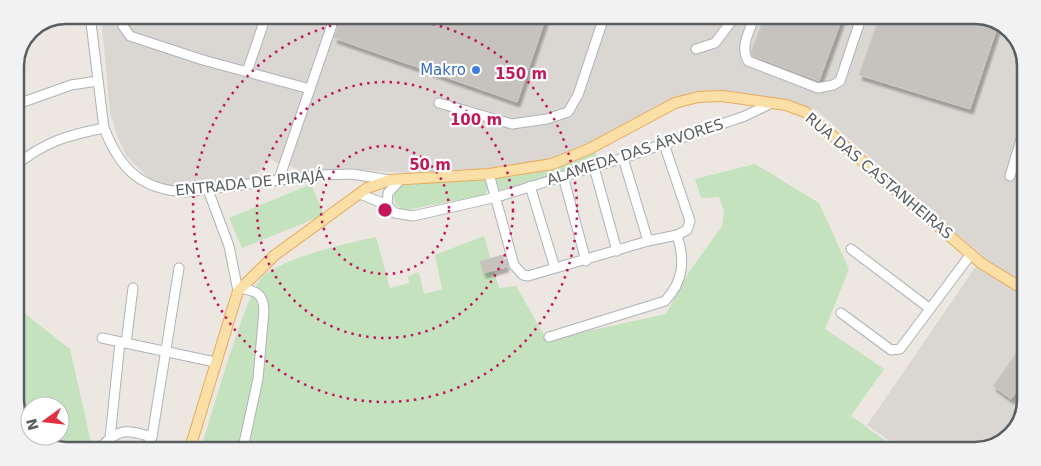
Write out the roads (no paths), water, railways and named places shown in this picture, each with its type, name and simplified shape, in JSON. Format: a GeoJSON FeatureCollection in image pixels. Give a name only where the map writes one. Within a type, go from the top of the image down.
{"type":"FeatureCollection","features":[{"type":"Feature","properties":{"kind":"main road","name":"RUA DAS CASTANHEIRAS"},"geometry":{"type":"LineString","coordinates":[[239,290],[275,254],[375,184],[395,180],[490,174],[532,169],[572,157],[680,101],[709,96],[772,103],[791,107],[810,115],[972,254],[994,272],[1017,285]]}},
{"type":"Feature","properties":{"kind":"main road"},"geometry":{"type":"LineString","coordinates":[[192,442],[215,362],[239,290]]}},
{"type":"Feature","properties":{"kind":"street","name":"ENTRADA DE PIRAJÁ"},"geometry":{"type":"LineString","coordinates":[[91,24],[104,128],[114,150],[128,170],[152,187],[168,191],[208,190],[279,179],[352,174],[395,180]]}},
{"type":"Feature","properties":{"kind":"street"},"geometry":{"type":"LineString","coordinates":[[123,24],[130,36],[310,89]]}},
{"type":"Feature","properties":{"kind":"street"},"geometry":{"type":"LineString","coordinates":[[247,72],[263,24]]}},
{"type":"Feature","properties":{"kind":"street"},"geometry":{"type":"LineString","coordinates":[[279,179],[332,24]]}},
{"type":"Feature","properties":{"kind":"street"},"geometry":{"type":"LineString","coordinates":[[439,103],[512,124],[547,119],[568,112],[578,95],[602,24]]}},
{"type":"Feature","properties":{"kind":"street"},"geometry":{"type":"LineString","coordinates":[[696,49],[715,43],[729,24]]}},
{"type":"Feature","properties":{"kind":"street"},"geometry":{"type":"LineString","coordinates":[[752,24],[745,43],[744,53],[748,62],[818,88],[833,85],[840,81],[859,24]]}},
{"type":"Feature","properties":{"kind":"street"},"geometry":{"type":"LineString","coordinates":[[24,102],[71,85],[98,81]]}},
{"type":"Feature","properties":{"kind":"street","name":"ALAMEDA DAS ÁRVORES"},"geometry":{"type":"LineString","coordinates":[[360,194],[387,205],[395,213],[402,216],[413,216],[496,197],[623,158],[745,116],[772,103]]}},
{"type":"Feature","properties":{"kind":"street"},"geometry":{"type":"LineString","coordinates":[[24,160],[46,144],[104,128]]}},
{"type":"Feature","properties":{"kind":"street"},"geometry":{"type":"LineString","coordinates":[[490,174],[514,265],[518,271],[528,276],[586,261],[648,241],[677,235],[689,228],[690,221],[664,144]]}},
{"type":"Feature","properties":{"kind":"street"},"geometry":{"type":"LineString","coordinates":[[1010,176],[1017,153]]}},
{"type":"Feature","properties":{"kind":"street"},"geometry":{"type":"LineString","coordinates":[[623,158],[648,241]]}},
{"type":"Feature","properties":{"kind":"street"},"geometry":{"type":"LineString","coordinates":[[594,167],[617,251]]}},
{"type":"Feature","properties":{"kind":"street"},"geometry":{"type":"LineString","coordinates":[[563,176],[586,261]]}},
{"type":"Feature","properties":{"kind":"street"},"geometry":{"type":"LineString","coordinates":[[387,205],[388,193],[395,180]]}},
{"type":"Feature","properties":{"kind":"street"},"geometry":{"type":"LineString","coordinates":[[530,186],[555,268]]}},
{"type":"Feature","properties":{"kind":"street"},"geometry":{"type":"LineString","coordinates":[[208,190],[228,246],[239,290],[256,291],[263,298],[264,310],[258,379],[243,442]]}},
{"type":"Feature","properties":{"kind":"street"},"geometry":{"type":"LineString","coordinates":[[549,336],[665,301],[682,272],[682,255],[677,235]]}},
{"type":"Feature","properties":{"kind":"street"},"geometry":{"type":"LineString","coordinates":[[851,250],[930,308]]}},
{"type":"Feature","properties":{"kind":"street"},"geometry":{"type":"LineString","coordinates":[[841,313],[891,350],[900,349],[972,254]]}},
{"type":"Feature","properties":{"kind":"street"},"geometry":{"type":"LineString","coordinates":[[149,442],[152,437],[179,268]]}},
{"type":"Feature","properties":{"kind":"street"},"geometry":{"type":"LineString","coordinates":[[110,438],[123,342],[133,288]]}},
{"type":"Feature","properties":{"kind":"street"},"geometry":{"type":"LineString","coordinates":[[102,338],[215,362]]}},
{"type":"Feature","properties":{"kind":"street"},"geometry":{"type":"LineString","coordinates":[[106,442],[110,438],[128,430],[152,437]]}},
{"type":"Feature","properties":{"kind":"place","name":"Makro"},"geometry":{"type":"Point","coordinates":[476,70]}}]}
